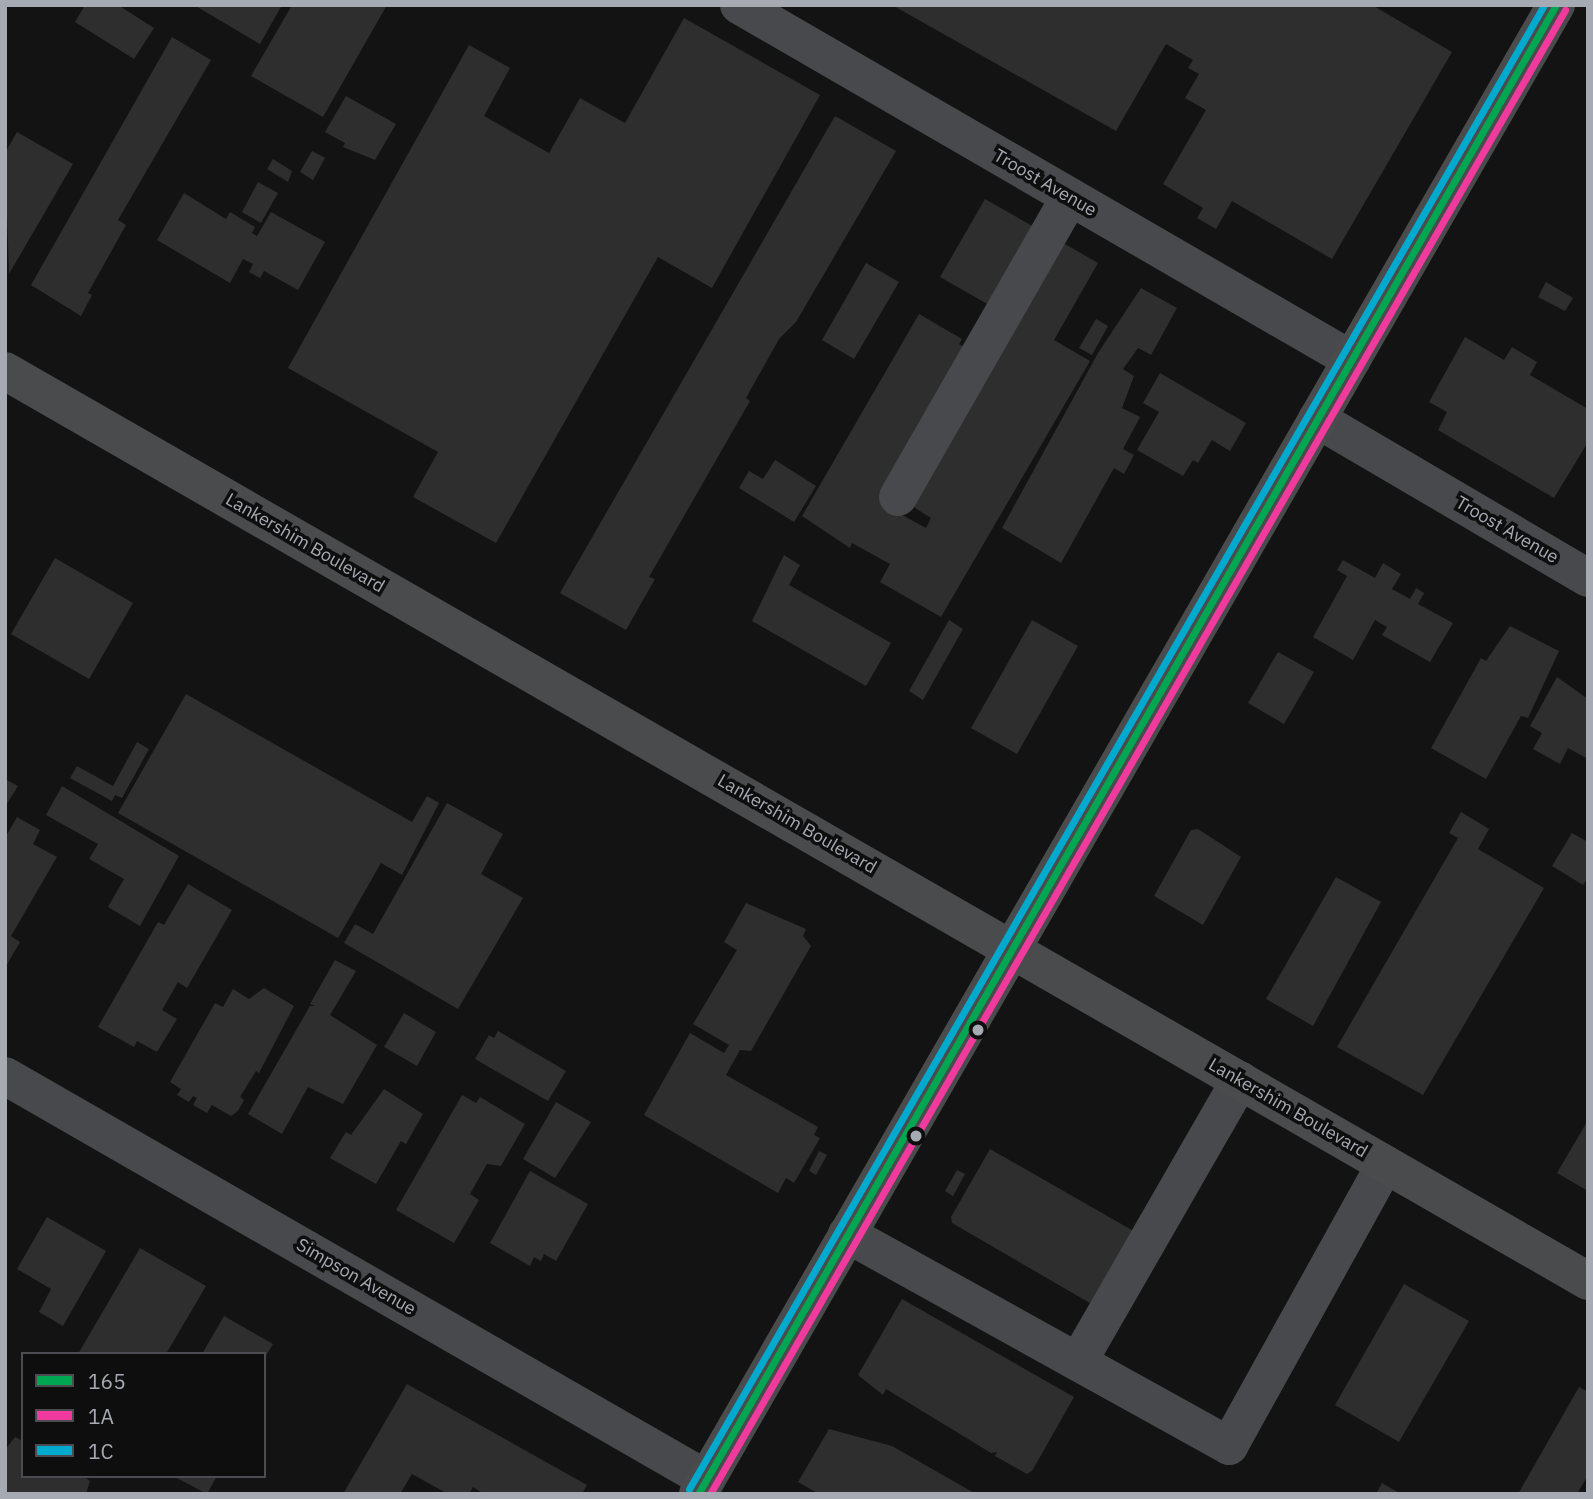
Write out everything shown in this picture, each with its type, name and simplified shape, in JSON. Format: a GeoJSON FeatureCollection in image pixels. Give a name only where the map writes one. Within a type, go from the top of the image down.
{"type":"FeatureCollection","features":[{"type":"Feature","properties":{"kind":"main road"},"geometry":{"type":"LineString","coordinates":[[702,1486],[1556,5]]}},
{"type":"Feature","properties":{"kind":"main road","name":"Lankershim Boulevard"},"geometry":{"type":"LineString","coordinates":[[5,371],[1588,1281]]}},
{"type":"Feature","properties":{"kind":"street","name":"Troost Avenue"},"geometry":{"type":"LineString","coordinates":[[739,5],[1352,359]]}},
{"type":"Feature","properties":{"kind":"street"},"geometry":{"type":"LineString","coordinates":[[898,497],[1070,197]]}},
{"type":"Feature","properties":{"kind":"street","name":"Troost Avenue"},"geometry":{"type":"LineString","coordinates":[[1317,419],[1588,578]]}},
{"type":"Feature","properties":{"kind":"street","name":"Simpson Avenue"},"geometry":{"type":"LineString","coordinates":[[5,1076],[702,1486]]}},
{"type":"Feature","properties":{"kind":"street"},"geometry":{"type":"LineString","coordinates":[[1078,1362],[1240,1080]]}},
{"type":"Feature","properties":{"kind":"street"},"geometry":{"type":"LineString","coordinates":[[847,1234],[1229,1446],[1385,1164]]}},
{"type":"Feature","properties":{"kind":"building"},"geometry":{"type":"Polygon","coordinates":[[[85,5],[118,5],[154,28],[134,59],[75,22],[85,5]]]}},
{"type":"Feature","properties":{"kind":"building"},"geometry":{"type":"Polygon","coordinates":[[[194,5],[282,5],[260,44],[194,5]]]}},
{"type":"Feature","properties":{"kind":"building"},"geometry":{"type":"Polygon","coordinates":[[[292,5],[387,5],[323,117],[251,76],[292,5]]]}},
{"type":"Feature","properties":{"kind":"building"},"geometry":{"type":"Polygon","coordinates":[[[892,5],[1372,5],[1452,52],[1332,259],[1232,201],[1216,229],[1197,218],[1203,208],[1163,184],[1206,110],[1185,98],[1199,74],[1188,68],[1193,60],[1166,44],[1116,131],[892,5]]]}},
{"type":"Feature","properties":{"kind":"building"},"geometry":{"type":"Polygon","coordinates":[[[684,18],[820,95],[712,288],[658,257],[496,543],[413,497],[438,452],[288,368],[469,45],[510,68],[484,116],[549,153],[580,98],[625,123],[684,18]]]}},
{"type":"Feature","properties":{"kind":"building"},"geometry":{"type":"Polygon","coordinates":[[[172,37],[211,60],[118,220],[126,225],[88,293],[92,295],[81,316],[31,285],[172,37]]]}},
{"type":"Feature","properties":{"kind":"building"},"geometry":{"type":"Polygon","coordinates":[[[346,96],[396,124],[375,160],[343,147],[345,143],[325,132],[346,96]]]}},
{"type":"Feature","properties":{"kind":"building"},"geometry":{"type":"Polygon","coordinates":[[[835,116],[896,151],[796,322],[779,339],[746,398],[750,401],[649,577],[655,579],[626,630],[560,593],[835,116]]]}},
{"type":"Feature","properties":{"kind":"building"},"geometry":{"type":"Polygon","coordinates":[[[17,132],[73,164],[9,274],[5,153],[17,132]]]}},
{"type":"Feature","properties":{"kind":"building"},"geometry":{"type":"Polygon","coordinates":[[[312,151],[325,158],[313,180],[300,172],[312,151]]]}},
{"type":"Feature","properties":{"kind":"building"},"geometry":{"type":"Polygon","coordinates":[[[273,159],[292,171],[288,182],[267,169],[273,159]]]}},
{"type":"Feature","properties":{"kind":"building"},"geometry":{"type":"Polygon","coordinates":[[[258,182],[278,193],[261,223],[242,212],[258,182]]]}},
{"type":"Feature","properties":{"kind":"building"},"geometry":{"type":"Polygon","coordinates":[[[184,193],[226,219],[230,212],[255,227],[252,233],[257,236],[271,212],[325,242],[298,290],[264,271],[260,278],[249,272],[253,264],[243,259],[230,283],[157,240],[184,193]]]}},
{"type":"Feature","properties":{"kind":"building"},"geometry":{"type":"Polygon","coordinates":[[[985,199],[1034,227],[989,305],[940,277],[985,199]]]}},
{"type":"Feature","properties":{"kind":"building"},"geometry":{"type":"Polygon","coordinates":[[[1058,240],[1098,263],[1054,340],[1090,361],[941,617],[880,582],[890,564],[852,543],[850,548],[802,516],[919,314],[962,339],[959,344],[971,351],[880,503],[926,528],[931,518],[915,508],[911,497],[1058,240]]]}},
{"type":"Feature","properties":{"kind":"building"},"geometry":{"type":"Polygon","coordinates":[[[866,263],[899,282],[854,359],[822,340],[866,263]]]}},
{"type":"Feature","properties":{"kind":"building"},"geometry":{"type":"Polygon","coordinates":[[[1546,282],[1573,298],[1565,311],[1538,297],[1546,282]]]}},
{"type":"Feature","properties":{"kind":"building"},"geometry":{"type":"Polygon","coordinates":[[[1141,288],[1177,308],[1151,355],[1138,348],[1123,369],[1134,376],[1122,408],[1140,417],[1123,449],[1134,455],[1124,474],[1114,468],[1061,563],[1002,528],[1098,353],[1141,288]]]}},
{"type":"Feature","properties":{"kind":"building"},"geometry":{"type":"Polygon","coordinates":[[[1096,319],[1108,326],[1092,355],[1079,348],[1096,319]]]}},
{"type":"Feature","properties":{"kind":"building"},"geometry":{"type":"Polygon","coordinates":[[[1465,337],[1504,360],[1512,347],[1537,362],[1530,375],[1588,409],[1588,442],[1554,498],[1438,430],[1447,412],[1429,402],[1465,337]]]}},
{"type":"Feature","properties":{"kind":"building"},"geometry":{"type":"Polygon","coordinates":[[[1160,373],[1246,423],[1230,451],[1212,440],[1198,463],[1193,460],[1183,476],[1137,450],[1159,412],[1143,403],[1160,373]]]}},
{"type":"Feature","properties":{"kind":"building"},"geometry":{"type":"Polygon","coordinates":[[[775,460],[816,486],[794,522],[739,488],[749,471],[763,479],[775,460]]]}},
{"type":"Feature","properties":{"kind":"building"},"geometry":{"type":"Polygon","coordinates":[[[784,555],[800,565],[789,585],[891,643],[866,686],[752,621],[784,555]]]}},
{"type":"Feature","properties":{"kind":"building"},"geometry":{"type":"Polygon","coordinates":[[[55,558],[133,603],[89,679],[11,634],[55,558]]]}},
{"type":"Feature","properties":{"kind":"building"},"geometry":{"type":"Polygon","coordinates":[[[1343,560],[1375,578],[1383,563],[1401,574],[1392,589],[1410,599],[1416,588],[1424,593],[1418,604],[1453,623],[1430,662],[1382,635],[1387,627],[1375,620],[1353,660],[1313,637],[1347,576],[1337,570],[1343,560]]]}},
{"type":"Feature","properties":{"kind":"building"},"geometry":{"type":"Polygon","coordinates":[[[949,620],[963,629],[923,700],[909,691],[949,620]]]}},
{"type":"Feature","properties":{"kind":"building"},"geometry":{"type":"Polygon","coordinates":[[[1032,620],[1078,646],[1017,754],[971,728],[1032,620]]]}},
{"type":"Feature","properties":{"kind":"building"},"geometry":{"type":"Polygon","coordinates":[[[1510,626],[1559,651],[1528,718],[1521,716],[1486,779],[1431,748],[1481,658],[1486,661],[1510,626]]]}},
{"type":"Feature","properties":{"kind":"building"},"geometry":{"type":"Polygon","coordinates":[[[1278,652],[1314,672],[1284,724],[1248,703],[1278,652]]]}},
{"type":"Feature","properties":{"kind":"building"},"geometry":{"type":"Polygon","coordinates":[[[1557,677],[1588,699],[1588,759],[1568,748],[1560,764],[1533,749],[1542,733],[1530,726],[1557,677]]]}},
{"type":"Feature","properties":{"kind":"building"},"geometry":{"type":"Polygon","coordinates":[[[186,694],[412,822],[427,796],[439,803],[402,875],[381,863],[338,938],[118,813],[186,694]]]}},
{"type":"Feature","properties":{"kind":"building"},"geometry":{"type":"Polygon","coordinates":[[[137,742],[149,749],[122,798],[115,795],[112,801],[70,778],[77,766],[113,786],[137,742]]]}},
{"type":"Feature","properties":{"kind":"building"},"geometry":{"type":"Polygon","coordinates":[[[5,779],[18,786],[5,807],[5,779]]]}},
{"type":"Feature","properties":{"kind":"building"},"geometry":{"type":"Polygon","coordinates":[[[62,786],[179,856],[140,926],[108,907],[124,879],[89,859],[98,844],[46,815],[62,786]]]}},
{"type":"Feature","properties":{"kind":"building"},"geometry":{"type":"Polygon","coordinates":[[[447,803],[503,834],[481,874],[523,898],[458,1009],[344,943],[355,924],[373,934],[447,803]]]}},
{"type":"Feature","properties":{"kind":"building"},"geometry":{"type":"Polygon","coordinates":[[[1461,812],[1489,829],[1478,849],[1544,888],[1423,1095],[1337,1047],[1458,838],[1449,833],[1461,812]]]}},
{"type":"Feature","properties":{"kind":"building"},"geometry":{"type":"Polygon","coordinates":[[[17,817],[40,830],[33,844],[57,857],[11,936],[20,942],[5,968],[5,838],[17,817]]]}},
{"type":"Feature","properties":{"kind":"building"},"geometry":{"type":"Polygon","coordinates":[[[1198,829],[1241,857],[1203,925],[1154,896],[1191,830],[1198,829]]]}},
{"type":"Feature","properties":{"kind":"building"},"geometry":{"type":"Polygon","coordinates":[[[1572,833],[1588,842],[1588,878],[1583,885],[1552,866],[1572,833]]]}},
{"type":"Feature","properties":{"kind":"building"},"geometry":{"type":"Polygon","coordinates":[[[1336,877],[1381,902],[1313,1026],[1266,999],[1336,877]]]}},
{"type":"Feature","properties":{"kind":"building"},"geometry":{"type":"Polygon","coordinates":[[[188,884],[232,910],[187,988],[178,982],[162,1010],[177,1019],[157,1052],[137,1041],[134,1047],[98,1027],[158,922],[164,925],[188,884]]]}},
{"type":"Feature","properties":{"kind":"building"},"geometry":{"type":"Polygon","coordinates":[[[746,903],[806,929],[803,936],[811,946],[751,1051],[740,1050],[726,1075],[818,1127],[814,1135],[820,1138],[794,1183],[786,1178],[778,1193],[644,1115],[690,1033],[724,1053],[729,1045],[693,1024],[737,950],[724,942],[746,903]]]}},
{"type":"Feature","properties":{"kind":"building"},"geometry":{"type":"Polygon","coordinates":[[[335,960],[356,971],[330,1015],[377,1045],[343,1104],[308,1087],[282,1134],[248,1114],[310,1006],[315,1006],[310,1004],[335,960]]]}},
{"type":"Feature","properties":{"kind":"building"},"geometry":{"type":"Polygon","coordinates":[[[264,988],[294,1006],[259,1073],[256,1071],[240,1097],[244,1100],[238,1111],[231,1116],[212,1105],[207,1113],[193,1105],[197,1098],[193,1096],[189,1102],[177,1095],[181,1089],[170,1082],[215,1003],[223,1007],[233,989],[249,999],[264,988]]]}},
{"type":"Feature","properties":{"kind":"building"},"geometry":{"type":"Polygon","coordinates":[[[404,1013],[436,1032],[417,1066],[384,1047],[404,1013]]]}},
{"type":"Feature","properties":{"kind":"building"},"geometry":{"type":"Polygon","coordinates":[[[498,1031],[566,1071],[548,1101],[475,1059],[489,1035],[494,1038],[498,1031]]]}},
{"type":"Feature","properties":{"kind":"building"},"geometry":{"type":"Polygon","coordinates":[[[384,1089],[423,1114],[406,1144],[401,1141],[376,1184],[330,1158],[346,1132],[351,1135],[384,1089]]]}},
{"type":"Feature","properties":{"kind":"building"},"geometry":{"type":"Polygon","coordinates":[[[462,1095],[476,1103],[480,1097],[525,1124],[501,1166],[487,1164],[470,1194],[479,1200],[454,1243],[396,1210],[462,1095]]]}},
{"type":"Feature","properties":{"kind":"building"},"geometry":{"type":"Polygon","coordinates":[[[556,1102],[591,1122],[555,1178],[523,1159],[556,1102]]]}},
{"type":"Feature","properties":{"kind":"building"},"geometry":{"type":"Polygon","coordinates":[[[1588,1120],[1588,1191],[1557,1173],[1588,1120]]]}},
{"type":"Feature","properties":{"kind":"building"},"geometry":{"type":"Polygon","coordinates":[[[990,1149],[1137,1233],[1095,1306],[952,1223],[951,1217],[990,1149]]]}},
{"type":"Feature","properties":{"kind":"building"},"geometry":{"type":"Polygon","coordinates":[[[819,1151],[827,1155],[816,1175],[809,1171],[819,1151]]]}},
{"type":"Feature","properties":{"kind":"building"},"geometry":{"type":"Polygon","coordinates":[[[957,1170],[965,1174],[953,1196],[945,1191],[957,1170]]]}},
{"type":"Feature","properties":{"kind":"building"},"geometry":{"type":"Polygon","coordinates":[[[530,1171],[588,1204],[556,1261],[544,1254],[541,1261],[534,1257],[530,1266],[490,1243],[530,1171]]]}},
{"type":"Feature","properties":{"kind":"building"},"geometry":{"type":"Polygon","coordinates":[[[47,1217],[106,1251],[63,1326],[39,1312],[51,1289],[17,1269],[47,1217]]]}},
{"type":"Feature","properties":{"kind":"building"},"geometry":{"type":"Polygon","coordinates":[[[140,1248],[206,1286],[167,1352],[79,1352],[140,1248]]]}},
{"type":"Feature","properties":{"kind":"building"},"geometry":{"type":"Polygon","coordinates":[[[1404,1284],[1469,1321],[1399,1442],[1335,1405],[1404,1284]]]}},
{"type":"Feature","properties":{"kind":"building"},"geometry":{"type":"Polygon","coordinates":[[[902,1299],[1074,1397],[1032,1471],[1027,1474],[995,1456],[997,1452],[991,1453],[886,1389],[883,1395],[858,1375],[902,1299]]]}},
{"type":"Feature","properties":{"kind":"building"},"geometry":{"type":"Polygon","coordinates":[[[224,1316],[273,1344],[266,1356],[266,1352],[203,1352],[224,1316]]]}},
{"type":"Feature","properties":{"kind":"building"},"geometry":{"type":"Polygon","coordinates":[[[407,1384],[587,1485],[582,1494],[484,1494],[473,1487],[469,1494],[448,1494],[412,1474],[400,1494],[343,1494],[407,1384]]]}},
{"type":"Feature","properties":{"kind":"building"},"geometry":{"type":"Polygon","coordinates":[[[1579,1387],[1588,1392],[1588,1475],[1577,1494],[1518,1494],[1579,1387]]]}},
{"type":"Feature","properties":{"kind":"building"},"geometry":{"type":"Polygon","coordinates":[[[829,1429],[892,1446],[976,1494],[819,1494],[798,1482],[829,1429]]]}},
{"type":"Feature","properties":{"kind":"building"},"geometry":{"type":"Polygon","coordinates":[[[15,1437],[21,1440],[21,1478],[86,1478],[90,1481],[86,1494],[5,1494],[5,1450],[15,1437]]]}},
{"type":"Feature","properties":{"kind":"building"},"geometry":{"type":"Polygon","coordinates":[[[177,1478],[216,1478],[207,1494],[177,1478]]]}},
{"type":"Feature","properties":{"kind":"building"},"geometry":{"type":"Polygon","coordinates":[[[1382,1483],[1401,1494],[1376,1494],[1382,1483]]]}},
{"type":"Feature","properties":{"kind":"transit line","name":"1C"},"geometry":{"type":"LineString","coordinates":[[689,1489],[1544,5]]}},
{"type":"Feature","properties":{"kind":"transit line","name":"165"},"geometry":{"type":"LineString","coordinates":[[698,1494],[1556,5]]}},
{"type":"Feature","properties":{"kind":"transit line","name":"1A"},"geometry":{"type":"LineString","coordinates":[[710,1494],[1565,10]]}}]}
